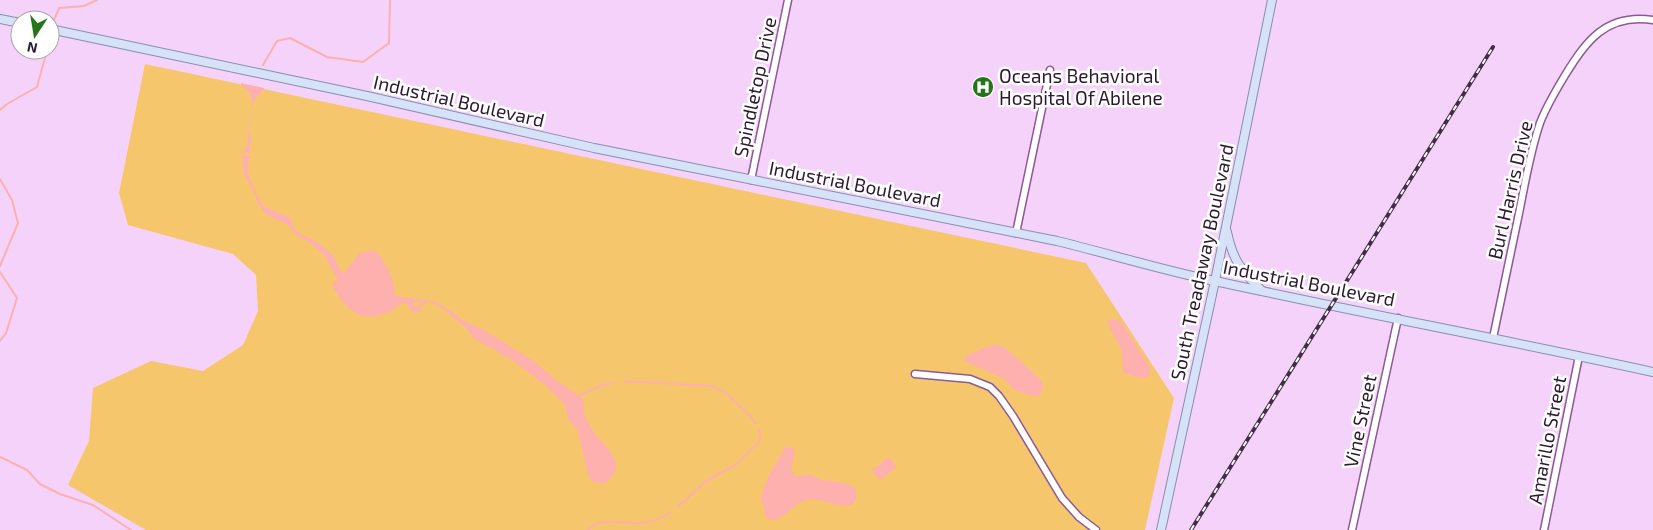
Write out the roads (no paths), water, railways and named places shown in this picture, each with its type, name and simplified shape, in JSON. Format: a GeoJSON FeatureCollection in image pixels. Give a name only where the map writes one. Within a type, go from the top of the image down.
{"type":"FeatureCollection","features":[{"type":"Feature","properties":{"kind":"main road","name":"South Treadaway Boulevard"},"geometry":{"type":"LineString","coordinates":[[1161,530],[1226,229],[1272,0]]}},
{"type":"Feature","properties":{"kind":"main road","name":"Industrial Boulevard"},"geometry":{"type":"LineString","coordinates":[[60,32],[367,96],[594,148],[1058,241],[1129,261],[1215,281],[1653,372]]}},
{"type":"Feature","properties":{"kind":"main road"},"geometry":{"type":"LineString","coordinates":[[1226,229],[1230,250],[1234,258],[1242,270],[1262,291]]}},
{"type":"Feature","properties":{"kind":"street","name":"Spindletop Drive"},"geometry":{"type":"LineString","coordinates":[[751,180],[788,0]]}},
{"type":"Feature","properties":{"kind":"street","name":"Burl Harris Drive"},"geometry":{"type":"LineString","coordinates":[[1493,338],[1536,135],[1546,108],[1579,52],[1595,35],[1610,26],[1626,20],[1653,20]]}},
{"type":"Feature","properties":{"kind":"street"},"geometry":{"type":"LineString","coordinates":[[1016,233],[1050,70]]}},
{"type":"Feature","properties":{"kind":"street","name":"Vine Street"},"geometry":{"type":"LineString","coordinates":[[1352,530],[1398,318]]}},
{"type":"Feature","properties":{"kind":"street","name":"Amarillo Street"},"geometry":{"type":"LineString","coordinates":[[1544,530],[1579,356]]}},
{"type":"Feature","properties":{"kind":"street"},"geometry":{"type":"LineString","coordinates":[[916,374],[970,379],[990,387],[1013,416],[1062,498],[1079,517],[1096,530]]}},
{"type":"Feature","properties":{"kind":"waterway"},"geometry":{"type":"LineString","coordinates":[[58,10],[59,8],[84,6],[97,0]]}},
{"type":"Feature","properties":{"kind":"waterway"},"geometry":{"type":"LineString","coordinates":[[263,65],[277,41],[290,38],[327,57],[363,62],[389,43],[390,0]]}},
{"type":"Feature","properties":{"kind":"waterway"},"geometry":{"type":"LineString","coordinates":[[0,110],[37,87],[44,60]]}},
{"type":"Feature","properties":{"kind":"waterway"},"geometry":{"type":"LineString","coordinates":[[249,133],[249,146]]}},
{"type":"Feature","properties":{"kind":"waterway"},"geometry":{"type":"LineString","coordinates":[[248,177],[253,188]]}},
{"type":"Feature","properties":{"kind":"waterway"},"geometry":{"type":"LineString","coordinates":[[0,179],[12,200],[18,223],[0,266]]}},
{"type":"Feature","properties":{"kind":"waterway"},"geometry":{"type":"LineString","coordinates":[[0,272],[17,298],[6,333],[0,341]]}},
{"type":"Feature","properties":{"kind":"waterway"},"geometry":{"type":"LineString","coordinates":[[419,307],[427,301]]}},
{"type":"Feature","properties":{"kind":"waterway"},"geometry":{"type":"LineString","coordinates":[[625,381],[711,386],[725,392],[755,423]]}},
{"type":"Feature","properties":{"kind":"waterway"},"geometry":{"type":"LineString","coordinates":[[579,396],[602,385],[614,383]]}},
{"type":"Feature","properties":{"kind":"waterway"},"geometry":{"type":"LineString","coordinates":[[679,506],[706,481],[737,464],[759,442],[759,429]]}},
{"type":"Feature","properties":{"kind":"waterway"},"geometry":{"type":"LineString","coordinates":[[0,457],[27,470],[40,484],[60,494],[93,505],[131,530]]}},
{"type":"Feature","properties":{"kind":"waterway"},"geometry":{"type":"LineString","coordinates":[[588,530],[592,526],[605,522],[649,522],[671,512]]}},
{"type":"Feature","properties":{"kind":"railway"},"geometry":{"type":"LineString","coordinates":[[1191,530],[1493,47]]}},
{"type":"Feature","properties":{"kind":"place","name":"Oceans Behavioral Hospital Of Abilene"},"geometry":{"type":"Point","coordinates":[983,87]}}]}
